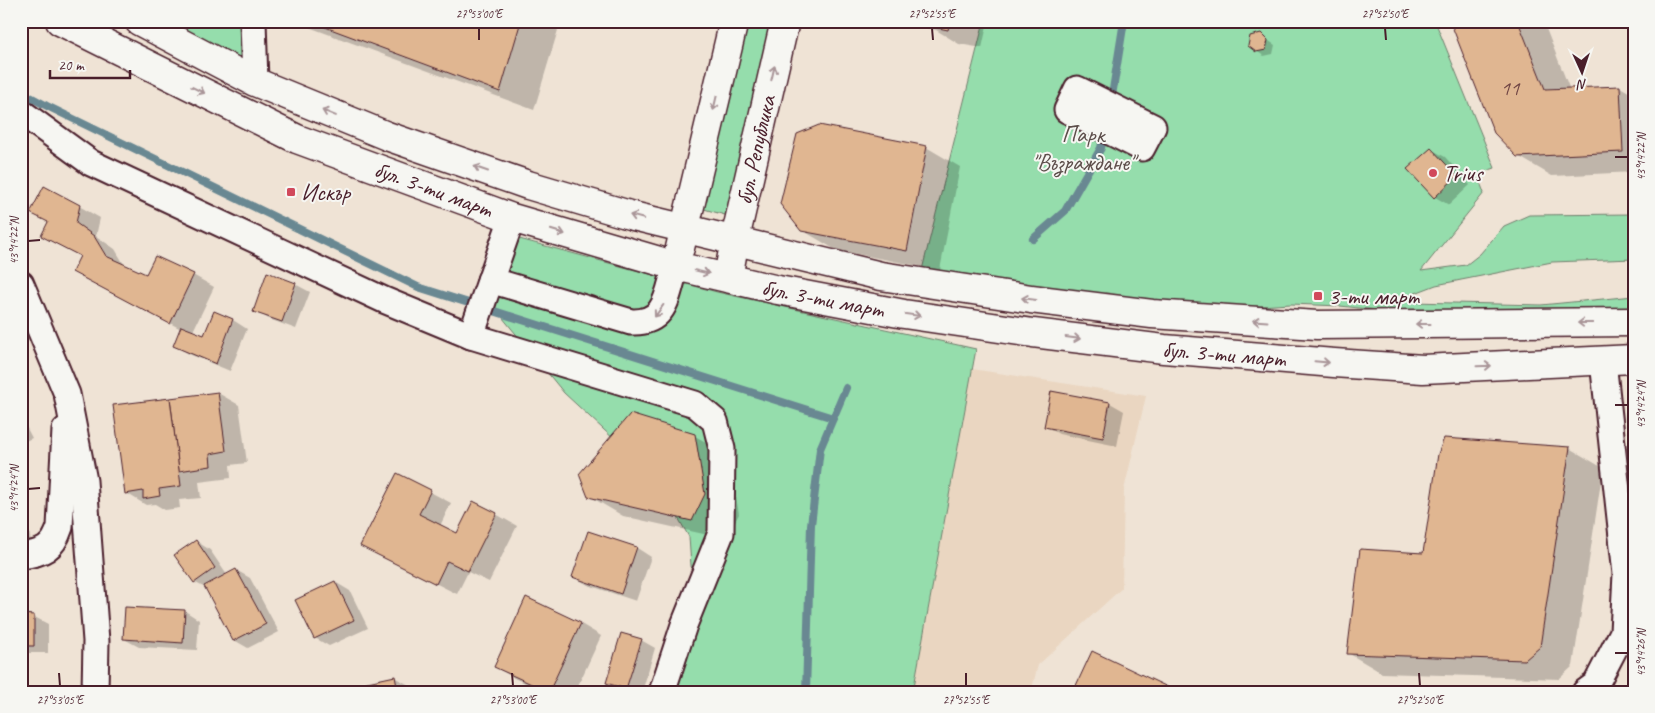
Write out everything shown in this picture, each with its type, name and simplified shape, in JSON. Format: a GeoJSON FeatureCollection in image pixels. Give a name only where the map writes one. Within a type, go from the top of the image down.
{"type":"FeatureCollection","features":[{"type":"Feature","properties":{"kind":"street","name":"бул. 3-ти март"},"geometry":{"type":"LineString","coordinates":[[60,21],[297,139],[512,218],[676,266],[778,290],[904,314],[1033,333],[1164,349],[1423,369],[1634,359]]}},
{"type":"Feature","properties":{"kind":"street","name":"бул. 3-ти март"},"geometry":{"type":"LineString","coordinates":[[139,21],[255,82],[386,136],[528,185],[684,229],[881,276],[1031,299],[1152,314],[1317,325],[1634,322]]}},
{"type":"Feature","properties":{"kind":"street"},"geometry":{"type":"LineString","coordinates":[[253,21],[255,82]]}},
{"type":"Feature","properties":{"kind":"street","name":"бул. Република"},"geometry":{"type":"LineString","coordinates":[[676,266],[734,21]]}},
{"type":"Feature","properties":{"kind":"street","name":"бул. Република"},"geometry":{"type":"LineString","coordinates":[[728,278],[785,21]]}},
{"type":"Feature","properties":{"kind":"street"},"geometry":{"type":"LineString","coordinates":[[21,112],[91,162],[384,300],[474,327],[695,404],[715,421],[722,449],[721,533],[684,625],[662,692]]}},
{"type":"Feature","properties":{"kind":"street"},"geometry":{"type":"LineString","coordinates":[[474,327],[512,218]]}},
{"type":"Feature","properties":{"kind":"street"},"geometry":{"type":"LineString","coordinates":[[488,287],[631,322],[643,323],[656,317],[663,308],[676,266]]}},
{"type":"Feature","properties":{"kind":"street"},"geometry":{"type":"LineString","coordinates":[[21,284],[68,394],[84,481],[96,641],[94,692]]}},
{"type":"Feature","properties":{"kind":"street"},"geometry":{"type":"LineString","coordinates":[[1585,692],[1596,684],[1623,632],[1626,574],[1603,361]]}},
{"type":"Feature","properties":{"kind":"street"},"geometry":{"type":"LineString","coordinates":[[21,556],[43,552],[57,537],[60,527],[68,394]]}},
{"type":"Feature","properties":{"kind":"shaded area"},"geometry":{"type":"Polygon","coordinates":[[[972,369],[1146,396],[1124,490],[1122,588],[1038,665],[1031,692],[913,692],[972,369]]]}},
{"type":"Feature","properties":{"kind":"green space"},"geometry":{"type":"Polygon","coordinates":[[[139,21],[231,21],[253,32],[255,82],[139,21]]]}},
{"type":"Feature","properties":{"kind":"green space"},"geometry":{"type":"Polygon","coordinates":[[[734,21],[785,21],[739,219],[690,205],[734,21]]]}},
{"type":"Feature","properties":{"kind":"green space","name":"Парк \"Възраждане\""},"geometry":{"type":"Polygon","coordinates":[[[984,21],[1435,21],[1495,168],[1477,174],[1484,193],[1421,271],[1466,265],[1480,254],[1504,226],[1529,215],[1634,214],[1634,259],[1552,262],[1436,285],[1410,295],[1411,302],[1541,305],[1634,296],[1634,314],[1424,315],[1340,306],[1291,304],[1212,309],[921,274],[984,21]]]}},
{"type":"Feature","properties":{"kind":"green space"},"geometry":{"type":"Polygon","coordinates":[[[512,237],[717,292],[976,349],[913,692],[659,692],[694,609],[689,537],[655,477],[564,393],[489,301],[512,237]]]}},
{"type":"Feature","properties":{"kind":"building"},"geometry":{"type":"Polygon","coordinates":[[[309,21],[521,21],[500,92],[309,21]]]}},
{"type":"Feature","properties":{"kind":"building"},"geometry":{"type":"Polygon","coordinates":[[[923,21],[950,21],[948,30],[924,25],[923,21]]]}},
{"type":"Feature","properties":{"kind":"building"},"geometry":{"type":"Polygon","coordinates":[[[1450,21],[1518,21],[1545,89],[1620,86],[1623,152],[1517,157],[1494,133],[1450,21]]]}},
{"type":"Feature","properties":{"kind":"building"},"geometry":{"type":"Polygon","coordinates":[[[1261,33],[1268,40],[1266,50],[1256,52],[1248,46],[1250,36],[1261,33]]]}},
{"type":"Feature","properties":{"kind":"building"},"geometry":{"type":"Polygon","coordinates":[[[819,125],[927,146],[907,251],[801,231],[780,204],[797,134],[819,125]]]}},
{"type":"Feature","properties":{"kind":"building","name":"Trius"},"geometry":{"type":"Polygon","coordinates":[[[1431,148],[1457,176],[1434,198],[1407,169],[1431,148]]]}},
{"type":"Feature","properties":{"kind":"building"},"geometry":{"type":"Polygon","coordinates":[[[44,186],[80,205],[76,223],[94,236],[106,256],[146,274],[155,256],[194,274],[170,324],[72,272],[80,256],[41,236],[48,222],[30,213],[44,186]]]}},
{"type":"Feature","properties":{"kind":"building"},"geometry":{"type":"Polygon","coordinates":[[[267,272],[296,283],[282,322],[253,312],[267,272]]]}},
{"type":"Feature","properties":{"kind":"building"},"geometry":{"type":"Polygon","coordinates":[[[214,311],[233,319],[216,364],[173,346],[181,326],[204,335],[214,311]]]}},
{"type":"Feature","properties":{"kind":"building"},"geometry":{"type":"Polygon","coordinates":[[[1051,391],[1110,402],[1103,438],[1044,427],[1051,391]]]}},
{"type":"Feature","properties":{"kind":"building"},"geometry":{"type":"Polygon","coordinates":[[[218,392],[226,451],[210,454],[211,466],[179,471],[170,398],[218,392]]]}},
{"type":"Feature","properties":{"kind":"building"},"geometry":{"type":"Polygon","coordinates":[[[170,398],[181,486],[159,489],[160,496],[143,499],[143,491],[125,494],[113,405],[170,398]]]}},
{"type":"Feature","properties":{"kind":"building"},"geometry":{"type":"Polygon","coordinates":[[[630,414],[695,434],[705,494],[692,521],[588,497],[579,474],[630,414]]]}},
{"type":"Feature","properties":{"kind":"building"},"geometry":{"type":"Polygon","coordinates":[[[1444,438],[1570,447],[1540,647],[1525,660],[1347,654],[1360,549],[1423,553],[1438,454],[1444,438]]]}},
{"type":"Feature","properties":{"kind":"building"},"geometry":{"type":"Polygon","coordinates":[[[397,473],[431,490],[419,514],[457,533],[473,501],[497,513],[468,571],[447,561],[436,584],[360,546],[397,473]]]}},
{"type":"Feature","properties":{"kind":"building"},"geometry":{"type":"Polygon","coordinates":[[[588,531],[637,547],[621,594],[572,577],[588,531]]]}},
{"type":"Feature","properties":{"kind":"building"},"geometry":{"type":"Polygon","coordinates":[[[196,540],[215,568],[194,583],[174,555],[196,540]]]}},
{"type":"Feature","properties":{"kind":"building"},"geometry":{"type":"Polygon","coordinates":[[[236,569],[266,624],[233,641],[204,586],[236,569]]]}},
{"type":"Feature","properties":{"kind":"building"},"geometry":{"type":"Polygon","coordinates":[[[335,581],[354,620],[314,639],[295,600],[335,581]]]}},
{"type":"Feature","properties":{"kind":"building"},"geometry":{"type":"Polygon","coordinates":[[[526,597],[581,623],[549,692],[494,667],[526,597]]]}},
{"type":"Feature","properties":{"kind":"building"},"geometry":{"type":"Polygon","coordinates":[[[125,607],[185,610],[183,643],[123,639],[125,607]]]}},
{"type":"Feature","properties":{"kind":"building"},"geometry":{"type":"Polygon","coordinates":[[[21,614],[34,615],[34,646],[21,646],[21,614]]]}},
{"type":"Feature","properties":{"kind":"building"},"geometry":{"type":"Polygon","coordinates":[[[621,633],[642,639],[626,689],[606,683],[621,633]]]}},
{"type":"Feature","properties":{"kind":"building"},"geometry":{"type":"Polygon","coordinates":[[[1092,651],[1178,692],[1073,692],[1092,651]]]}},
{"type":"Feature","properties":{"kind":"building"},"geometry":{"type":"Polygon","coordinates":[[[395,676],[398,692],[365,692],[363,683],[395,676]]]}},
{"type":"Feature","properties":{"kind":"waterway"},"geometry":{"type":"LineString","coordinates":[[1111,102],[1124,21]]}},
{"type":"Feature","properties":{"kind":"waterway"},"geometry":{"type":"LineString","coordinates":[[21,92],[418,287],[833,418]]}},
{"type":"Feature","properties":{"kind":"waterway"},"geometry":{"type":"LineString","coordinates":[[1033,239],[1065,211],[1101,148],[1104,133]]}},
{"type":"Feature","properties":{"kind":"waterway"},"geometry":{"type":"LineString","coordinates":[[806,692],[811,525],[820,449],[846,388]]}},
{"type":"Feature","properties":{"kind":"place","name":"Trius"},"geometry":{"type":"Point","coordinates":[1433,173]}},
{"type":"Feature","properties":{"kind":"place","name":"Искър"},"geometry":{"type":"Point","coordinates":[291,192]}},
{"type":"Feature","properties":{"kind":"place","name":"3-ти март"},"geometry":{"type":"Point","coordinates":[1318,296]}}]}
